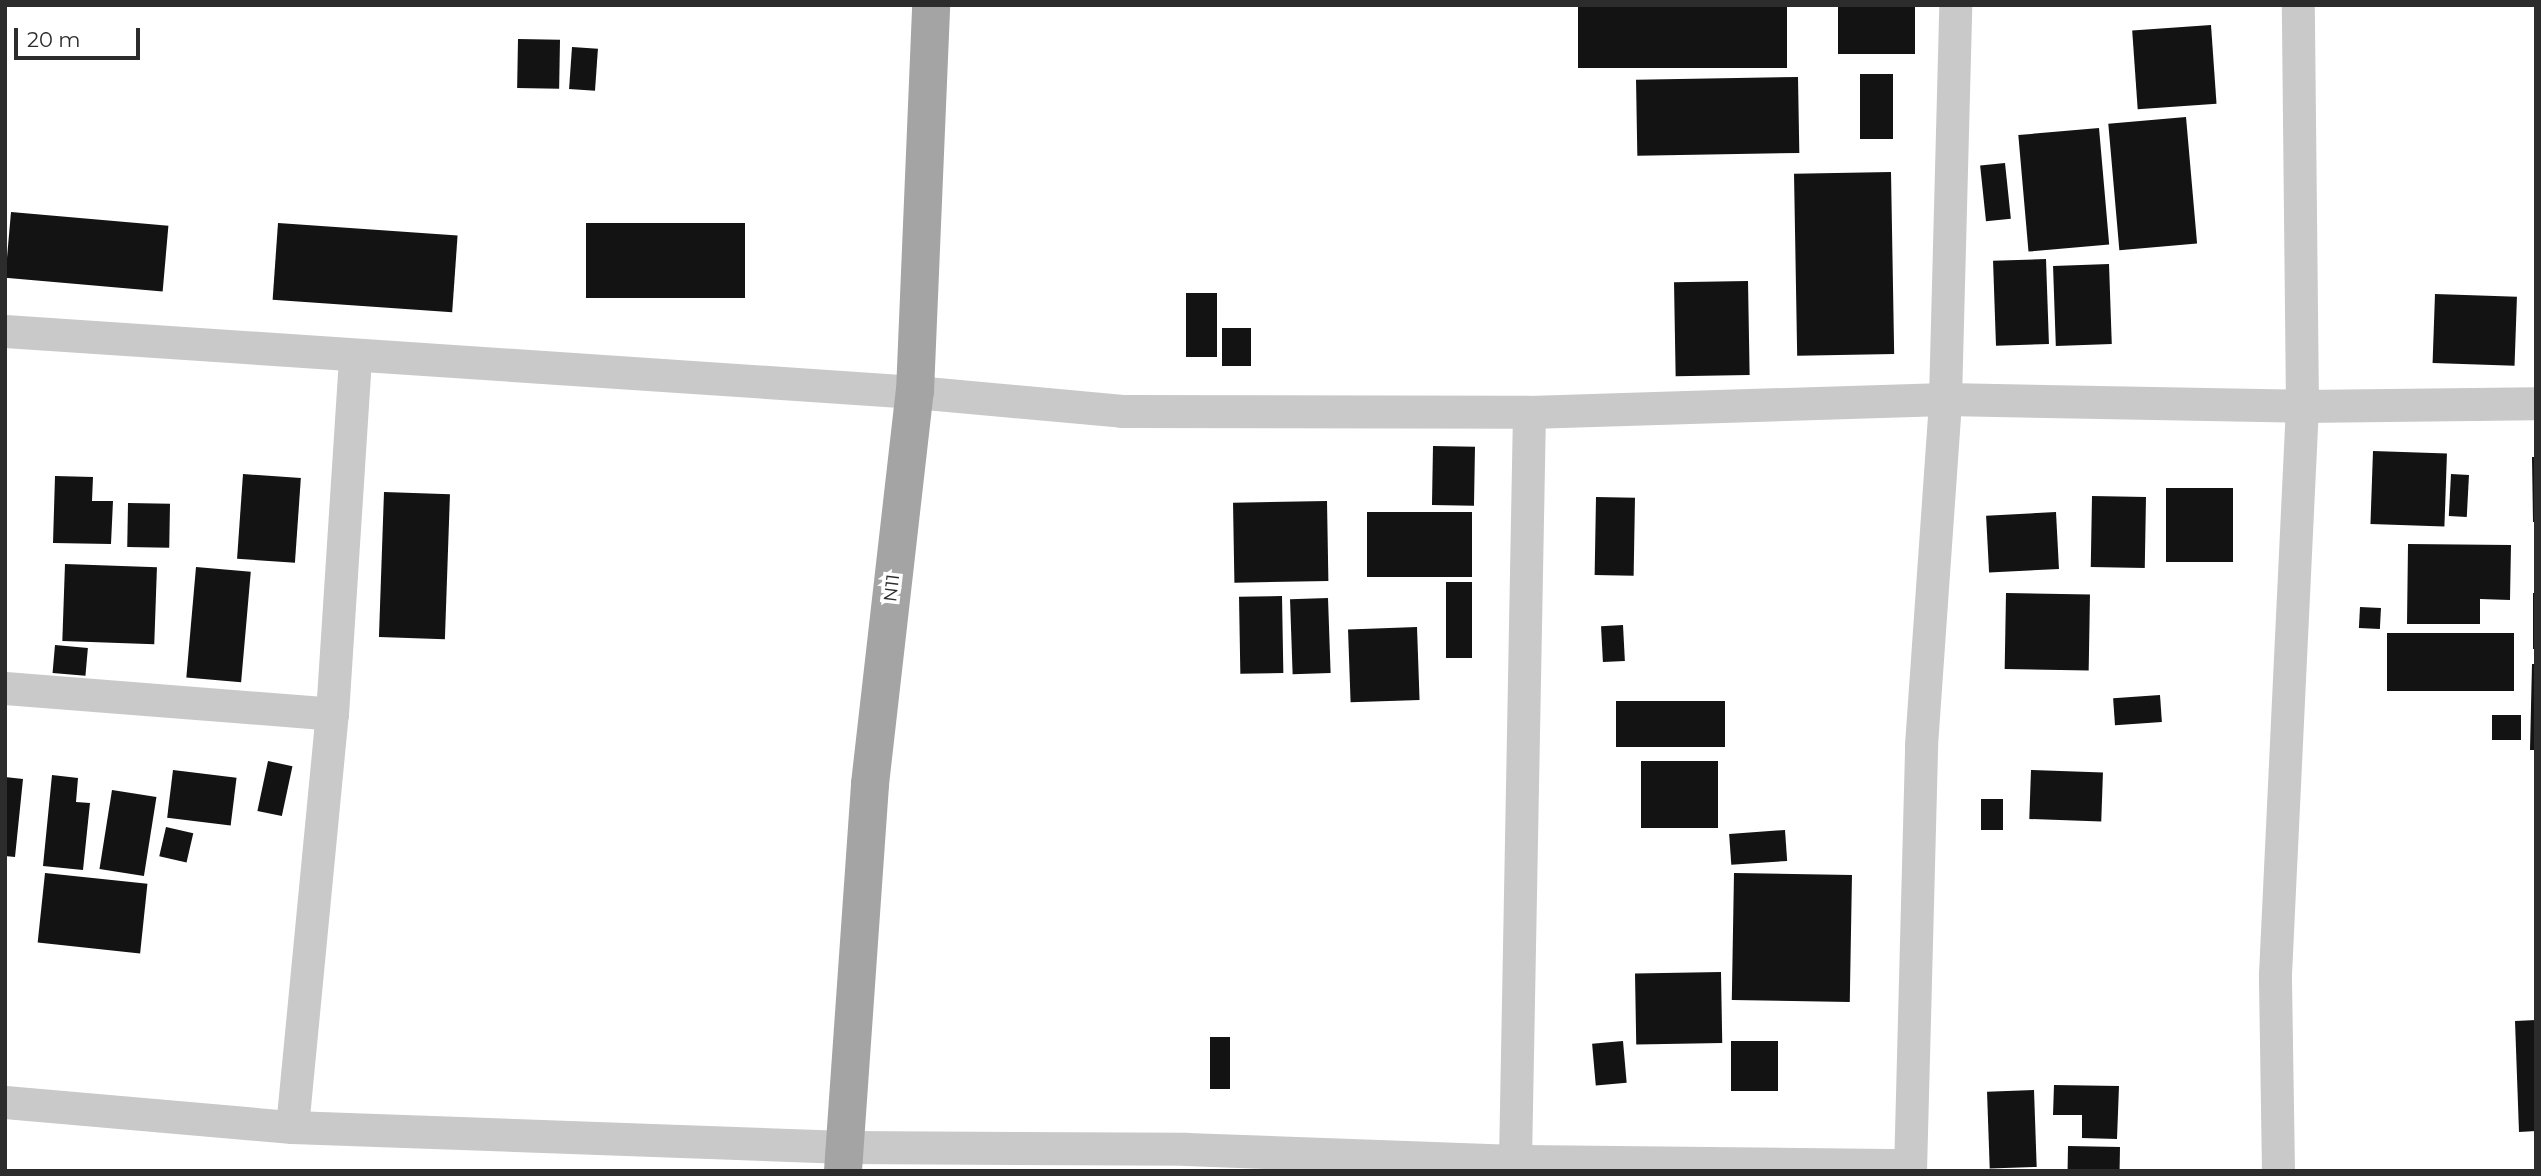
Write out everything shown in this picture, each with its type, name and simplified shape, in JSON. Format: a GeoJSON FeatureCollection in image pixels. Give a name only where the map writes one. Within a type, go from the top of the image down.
{"type":"FeatureCollection","features":[{"type":"Feature","properties":{"kind":"main road","name":"N11"},"geometry":{"type":"LineString","coordinates":[[844,1159],[870,784],[915,392],[931,5]]}},
{"type":"Feature","properties":{"kind":"street"},"geometry":{"type":"LineString","coordinates":[[5,1102],[292,1127],[844,1159],[1515,1161],[1910,1168],[1921,745],[1945,399],[1955,5]]}},
{"type":"Feature","properties":{"kind":"street"},"geometry":{"type":"LineString","coordinates":[[2278,1171],[2275,974],[2302,406],[2298,5]]}},
{"type":"Feature","properties":{"kind":"street"},"geometry":{"type":"LineString","coordinates":[[5,331],[355,357],[915,392],[1122,411],[1529,412],[1945,399],[2302,406],[2536,404]]}},
{"type":"Feature","properties":{"kind":"street"},"geometry":{"type":"LineString","coordinates":[[292,1127],[332,714],[355,357]]}},
{"type":"Feature","properties":{"kind":"street"},"geometry":{"type":"LineString","coordinates":[[1515,1161],[1529,412]]}},
{"type":"Feature","properties":{"kind":"street"},"geometry":{"type":"LineString","coordinates":[[5,688],[332,714]]}},
{"type":"Feature","properties":{"kind":"building"},"geometry":{"type":"Polygon","coordinates":[[[1578,5],[1787,5],[1787,68],[1578,68],[1578,5]]]}},
{"type":"Feature","properties":{"kind":"building"},"geometry":{"type":"Polygon","coordinates":[[[1838,5],[1915,5],[1915,54],[1838,54],[1838,5]]]}},
{"type":"Feature","properties":{"kind":"building"},"geometry":{"type":"Polygon","coordinates":[[[2211,25],[2217,104],[2138,109],[2132,31],[2211,25]]]}},
{"type":"Feature","properties":{"kind":"building"},"geometry":{"type":"Polygon","coordinates":[[[518,39],[560,40],[559,89],[517,88],[518,39]]]}},
{"type":"Feature","properties":{"kind":"building"},"geometry":{"type":"Polygon","coordinates":[[[572,47],[598,49],[595,91],[569,89],[572,47]]]}},
{"type":"Feature","properties":{"kind":"building"},"geometry":{"type":"Polygon","coordinates":[[[1860,74],[1893,74],[1893,139],[1860,139],[1860,74]]]}},
{"type":"Feature","properties":{"kind":"building"},"geometry":{"type":"Polygon","coordinates":[[[1798,77],[1799,153],[1637,156],[1636,80],[1798,77]]]}},
{"type":"Feature","properties":{"kind":"building"},"geometry":{"type":"Polygon","coordinates":[[[2186,117],[2197,244],[2119,250],[2108,124],[2186,117]]]}},
{"type":"Feature","properties":{"kind":"building"},"geometry":{"type":"Polygon","coordinates":[[[2099,128],[2109,245],[2029,252],[2018,135],[2099,128]]]}},
{"type":"Feature","properties":{"kind":"building"},"geometry":{"type":"Polygon","coordinates":[[[2005,163],[2011,219],[1986,221],[1980,166],[2005,163]]]}},
{"type":"Feature","properties":{"kind":"building"},"geometry":{"type":"Polygon","coordinates":[[[1891,172],[1894,354],[1797,356],[1794,174],[1891,172]]]}},
{"type":"Feature","properties":{"kind":"building"},"geometry":{"type":"Polygon","coordinates":[[[11,212],[168,226],[163,292],[5,278],[11,212]]]}},
{"type":"Feature","properties":{"kind":"building"},"geometry":{"type":"Polygon","coordinates":[[[278,223],[458,236],[452,312],[273,300],[278,223]]]}},
{"type":"Feature","properties":{"kind":"building"},"geometry":{"type":"Polygon","coordinates":[[[586,223],[745,223],[745,298],[586,298],[586,223]]]}},
{"type":"Feature","properties":{"kind":"building"},"geometry":{"type":"Polygon","coordinates":[[[2046,259],[2049,344],[1996,346],[1993,261],[2046,259]]]}},
{"type":"Feature","properties":{"kind":"building"},"geometry":{"type":"Polygon","coordinates":[[[2109,264],[2112,344],[2056,346],[2053,266],[2109,264]]]}},
{"type":"Feature","properties":{"kind":"building"},"geometry":{"type":"Polygon","coordinates":[[[1748,281],[1750,375],[1676,376],[1674,282],[1748,281]]]}},
{"type":"Feature","properties":{"kind":"building"},"geometry":{"type":"Polygon","coordinates":[[[1186,293],[1217,293],[1217,357],[1186,357],[1186,293]]]}},
{"type":"Feature","properties":{"kind":"building"},"geometry":{"type":"Polygon","coordinates":[[[2435,294],[2517,297],[2515,366],[2433,363],[2435,294]]]}},
{"type":"Feature","properties":{"kind":"building"},"geometry":{"type":"Polygon","coordinates":[[[1222,328],[1251,328],[1251,366],[1222,366],[1222,328]]]}},
{"type":"Feature","properties":{"kind":"building"},"geometry":{"type":"Polygon","coordinates":[[[1433,446],[1475,447],[1474,506],[1432,505],[1433,446]]]}},
{"type":"Feature","properties":{"kind":"building"},"geometry":{"type":"Polygon","coordinates":[[[2373,451],[2447,454],[2444,527],[2370,524],[2373,451]]]}},
{"type":"Feature","properties":{"kind":"building"},"geometry":{"type":"Polygon","coordinates":[[[2532,457],[2536,457],[2536,522],[2533,522],[2532,457]]]}},
{"type":"Feature","properties":{"kind":"building"},"geometry":{"type":"Polygon","coordinates":[[[243,474],[301,478],[295,563],[237,559],[243,474]]]}},
{"type":"Feature","properties":{"kind":"building"},"geometry":{"type":"Polygon","coordinates":[[[2451,474],[2469,475],[2467,517],[2449,516],[2451,474]]]}},
{"type":"Feature","properties":{"kind":"building"},"geometry":{"type":"Polygon","coordinates":[[[55,476],[93,477],[92,501],[113,501],[111,544],[53,543],[55,476]]]}},
{"type":"Feature","properties":{"kind":"building"},"geometry":{"type":"Polygon","coordinates":[[[2166,488],[2233,488],[2233,562],[2166,562],[2166,488]]]}},
{"type":"Feature","properties":{"kind":"building"},"geometry":{"type":"Polygon","coordinates":[[[384,492],[450,494],[445,639],[379,637],[384,492]]]}},
{"type":"Feature","properties":{"kind":"building"},"geometry":{"type":"Polygon","coordinates":[[[2092,496],[2146,497],[2145,568],[2091,567],[2092,496]]]}},
{"type":"Feature","properties":{"kind":"building"},"geometry":{"type":"Polygon","coordinates":[[[1596,497],[1635,498],[1634,576],[1595,575],[1596,497]]]}},
{"type":"Feature","properties":{"kind":"building"},"geometry":{"type":"Polygon","coordinates":[[[1327,501],[1328,581],[1234,583],[1233,503],[1327,501]]]}},
{"type":"Feature","properties":{"kind":"building"},"geometry":{"type":"Polygon","coordinates":[[[128,503],[170,504],[169,548],[127,547],[128,503]]]}},
{"type":"Feature","properties":{"kind":"building"},"geometry":{"type":"Polygon","coordinates":[[[1367,512],[1472,512],[1472,577],[1367,577],[1367,512]]]}},
{"type":"Feature","properties":{"kind":"building"},"geometry":{"type":"Polygon","coordinates":[[[2056,512],[2059,569],[1989,573],[1986,516],[2056,512]]]}},
{"type":"Feature","properties":{"kind":"building"},"geometry":{"type":"Polygon","coordinates":[[[2408,544],[2511,545],[2510,600],[2480,599],[2480,624],[2407,624],[2408,544]]]}},
{"type":"Feature","properties":{"kind":"building"},"geometry":{"type":"Polygon","coordinates":[[[65,564],[157,567],[154,644],[62,641],[65,564]]]}},
{"type":"Feature","properties":{"kind":"building"},"geometry":{"type":"Polygon","coordinates":[[[196,567],[251,572],[241,682],[186,678],[196,567]]]}},
{"type":"Feature","properties":{"kind":"building"},"geometry":{"type":"Polygon","coordinates":[[[1446,582],[1472,582],[1472,658],[1446,658],[1446,582]]]}},
{"type":"Feature","properties":{"kind":"building"},"geometry":{"type":"Polygon","coordinates":[[[2006,593],[2090,594],[2089,670],[2005,669],[2006,593]]]}},
{"type":"Feature","properties":{"kind":"building"},"geometry":{"type":"Polygon","coordinates":[[[2533,593],[2536,593],[2536,649],[2533,649],[2533,593]]]}},
{"type":"Feature","properties":{"kind":"building"},"geometry":{"type":"Polygon","coordinates":[[[1282,596],[1283,673],[1240,674],[1239,597],[1282,596]]]}},
{"type":"Feature","properties":{"kind":"building"},"geometry":{"type":"Polygon","coordinates":[[[1328,598],[1331,673],[1293,674],[1290,599],[1328,598]]]}},
{"type":"Feature","properties":{"kind":"building"},"geometry":{"type":"Polygon","coordinates":[[[2360,607],[2381,608],[2380,629],[2359,628],[2360,607]]]}},
{"type":"Feature","properties":{"kind":"building"},"geometry":{"type":"Polygon","coordinates":[[[1623,625],[1625,661],[1603,662],[1601,626],[1623,625]]]}},
{"type":"Feature","properties":{"kind":"building"},"geometry":{"type":"Polygon","coordinates":[[[1417,627],[1420,700],[1351,702],[1348,629],[1417,627]]]}},
{"type":"Feature","properties":{"kind":"building"},"geometry":{"type":"Polygon","coordinates":[[[2387,633],[2514,633],[2514,691],[2387,691],[2387,633]]]}},
{"type":"Feature","properties":{"kind":"building"},"geometry":{"type":"Polygon","coordinates":[[[55,645],[88,648],[85,676],[53,673],[55,645]]]}},
{"type":"Feature","properties":{"kind":"building"},"geometry":{"type":"Polygon","coordinates":[[[2532,664],[2536,664],[2536,750],[2530,750],[2532,664]]]}},
{"type":"Feature","properties":{"kind":"building"},"geometry":{"type":"Polygon","coordinates":[[[2160,695],[2162,722],[2115,725],[2113,698],[2160,695]]]}},
{"type":"Feature","properties":{"kind":"building"},"geometry":{"type":"Polygon","coordinates":[[[1616,701],[1725,701],[1725,747],[1616,747],[1616,701]]]}},
{"type":"Feature","properties":{"kind":"building"},"geometry":{"type":"Polygon","coordinates":[[[2492,715],[2521,715],[2521,740],[2492,740],[2492,715]]]}},
{"type":"Feature","properties":{"kind":"building"},"geometry":{"type":"Polygon","coordinates":[[[268,761],[292,766],[282,816],[257,811],[268,761]]]}},
{"type":"Feature","properties":{"kind":"building"},"geometry":{"type":"Polygon","coordinates":[[[1641,761],[1718,761],[1718,828],[1641,828],[1641,761]]]}},
{"type":"Feature","properties":{"kind":"building"},"geometry":{"type":"Polygon","coordinates":[[[173,770],[237,778],[231,825],[167,818],[173,770]]]}},
{"type":"Feature","properties":{"kind":"building"},"geometry":{"type":"Polygon","coordinates":[[[2031,770],[2103,773],[2101,821],[2029,819],[2031,770]]]}},
{"type":"Feature","properties":{"kind":"building"},"geometry":{"type":"Polygon","coordinates":[[[52,775],[78,778],[76,802],[90,803],[83,870],[43,866],[52,775]]]}},
{"type":"Feature","properties":{"kind":"building"},"geometry":{"type":"Polygon","coordinates":[[[5,777],[23,779],[15,857],[5,856],[5,777]]]}},
{"type":"Feature","properties":{"kind":"building"},"geometry":{"type":"Polygon","coordinates":[[[112,790],[156,797],[144,876],[99,869],[112,790]]]}},
{"type":"Feature","properties":{"kind":"building"},"geometry":{"type":"Polygon","coordinates":[[[1981,799],[2003,799],[2003,830],[1981,830],[1981,799]]]}},
{"type":"Feature","properties":{"kind":"building"},"geometry":{"type":"Polygon","coordinates":[[[166,827],[193,833],[187,863],[159,856],[166,827]]]}},
{"type":"Feature","properties":{"kind":"building"},"geometry":{"type":"Polygon","coordinates":[[[1785,830],[1787,861],[1731,865],[1729,834],[1785,830]]]}},
{"type":"Feature","properties":{"kind":"building"},"geometry":{"type":"Polygon","coordinates":[[[45,873],[147,884],[140,953],[38,943],[45,873]]]}},
{"type":"Feature","properties":{"kind":"building"},"geometry":{"type":"Polygon","coordinates":[[[1734,873],[1852,875],[1850,1002],[1732,1000],[1734,873]]]}},
{"type":"Feature","properties":{"kind":"building"},"geometry":{"type":"Polygon","coordinates":[[[1721,972],[1722,1043],[1636,1044],[1635,974],[1721,972]]]}},
{"type":"Feature","properties":{"kind":"building"},"geometry":{"type":"Polygon","coordinates":[[[2536,1020],[2536,1131],[2519,1132],[2515,1021],[2536,1020]]]}},
{"type":"Feature","properties":{"kind":"building"},"geometry":{"type":"Polygon","coordinates":[[[1210,1037],[1230,1037],[1230,1089],[1210,1089],[1210,1037]]]}},
{"type":"Feature","properties":{"kind":"building"},"geometry":{"type":"Polygon","coordinates":[[[1623,1041],[1627,1083],[1596,1086],[1592,1044],[1623,1041]]]}},
{"type":"Feature","properties":{"kind":"building"},"geometry":{"type":"Polygon","coordinates":[[[1731,1041],[1778,1041],[1778,1091],[1731,1091],[1731,1041]]]}},
{"type":"Feature","properties":{"kind":"building"},"geometry":{"type":"Polygon","coordinates":[[[2054,1085],[2119,1086],[2117,1139],[2082,1138],[2082,1115],[2053,1115],[2054,1085]]]}},
{"type":"Feature","properties":{"kind":"building"},"geometry":{"type":"Polygon","coordinates":[[[2034,1090],[2037,1167],[1990,1169],[1987,1092],[2034,1090]]]}},
{"type":"Feature","properties":{"kind":"building"},"geometry":{"type":"Polygon","coordinates":[[[2068,1146],[2120,1147],[2120,1171],[2068,1171],[2068,1146]]]}}]}
